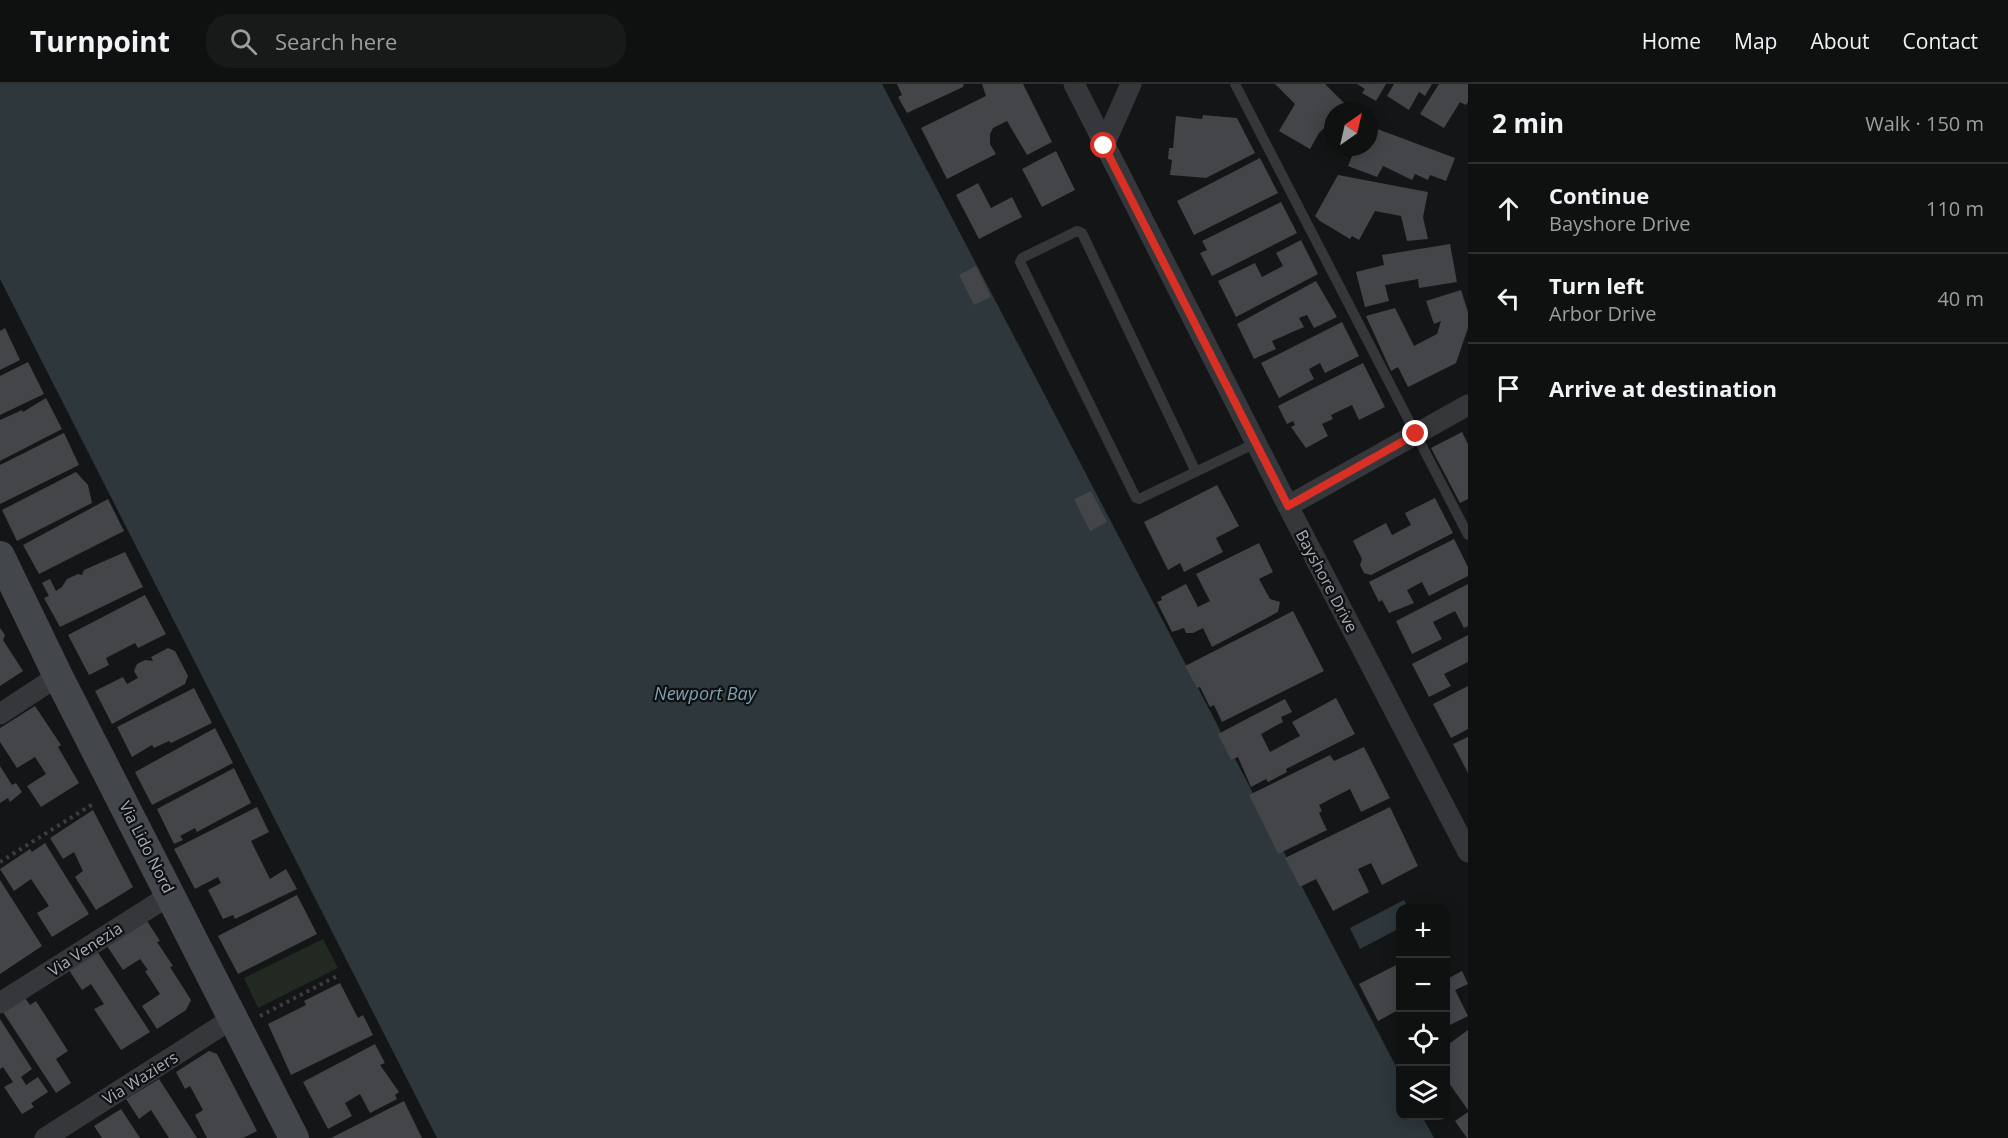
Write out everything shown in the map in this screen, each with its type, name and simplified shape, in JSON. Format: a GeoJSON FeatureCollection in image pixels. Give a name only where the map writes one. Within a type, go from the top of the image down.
{"type":"FeatureCollection","features":[{"type":"Feature","properties":{"kind":"street","name":"Bayshore Drive"},"geometry":{"type":"LineString","coordinates":[[1074,84],[1288,506],[1468,852]]}},
{"type":"Feature","properties":{"kind":"street"},"geometry":{"type":"LineString","coordinates":[[1104,146],[1131,84]]}},
{"type":"Feature","properties":{"kind":"street"},"geometry":{"type":"LineString","coordinates":[[1288,506],[1468,405]]}},
{"type":"Feature","properties":{"kind":"street","name":"Via Lido Nord"},"geometry":{"type":"LineString","coordinates":[[0,556],[58,676],[237,1022],[294,1138]]}},
{"type":"Feature","properties":{"kind":"street"},"geometry":{"type":"LineString","coordinates":[[0,714],[58,676]]}},
{"type":"Feature","properties":{"kind":"street","name":"Via Venezia"},"geometry":{"type":"LineString","coordinates":[[0,1003],[170,895]]}},
{"type":"Feature","properties":{"kind":"street","name":"Via Waziers"},"geometry":{"type":"LineString","coordinates":[[45,1138],[237,1022]]}},
{"type":"Feature","properties":{"kind":"lane"},"geometry":{"type":"LineString","coordinates":[[1235,84],[1468,535]]}},
{"type":"Feature","properties":{"kind":"lane"},"geometry":{"type":"LineString","coordinates":[[1196,472],[1082,233],[1077,231],[1022,258],[1020,262],[1133,496],[1139,499],[1196,472],[1256,443]]}},
{"type":"Feature","properties":{"kind":"path"},"geometry":{"type":"LineString","coordinates":[[0,862],[117,789]]}},
{"type":"Feature","properties":{"kind":"path"},"geometry":{"type":"LineString","coordinates":[[237,1022],[339,975]]}},
{"type":"Feature","properties":{"kind":"shaded area"},"geometry":{"type":"Polygon","coordinates":[[[323,939],[338,968],[258,1008],[244,978],[323,939]]]}},
{"type":"Feature","properties":{"kind":"water","name":"Newport Bay"},"geometry":{"type":"Polygon","coordinates":[[[0,84],[882,84],[1396,1066],[1396,1120],[1424,1120],[1434,1138],[437,1138],[0,279],[0,84]]]}},
{"type":"Feature","properties":{"kind":"water"},"geometry":{"type":"Polygon","coordinates":[[[1396,904],[1396,930],[1360,949],[1350,928],[1396,904]]]}},
{"type":"Feature","properties":{"kind":"building"},"geometry":{"type":"Polygon","coordinates":[[[897,84],[964,84],[963,87],[907,113],[898,97],[902,95],[897,84]]]}},
{"type":"Feature","properties":{"kind":"building"},"geometry":{"type":"Polygon","coordinates":[[[982,84],[1023,84],[1052,142],[1027,155],[1007,121],[993,128],[990,134],[990,144],[996,154],[947,179],[921,128],[986,96],[982,84]]]}},
{"type":"Feature","properties":{"kind":"building"},"geometry":{"type":"Polygon","coordinates":[[[1275,84],[1325,84],[1343,102],[1324,102],[1324,128],[1310,149],[1279,131],[1295,104],[1275,84]]]}},
{"type":"Feature","properties":{"kind":"building"},"geometry":{"type":"Polygon","coordinates":[[[1357,84],[1386,84],[1376,101],[1362,93],[1365,89],[1357,84]]]}},
{"type":"Feature","properties":{"kind":"building"},"geometry":{"type":"Polygon","coordinates":[[[1394,84],[1432,84],[1425,96],[1419,92],[1409,110],[1387,96],[1394,84]]]}},
{"type":"Feature","properties":{"kind":"building"},"geometry":{"type":"Polygon","coordinates":[[[1439,84],[1468,84],[1468,102],[1466,105],[1460,102],[1444,128],[1420,114],[1439,84]]]}},
{"type":"Feature","properties":{"kind":"building"},"geometry":{"type":"Polygon","coordinates":[[[1203,115],[1237,118],[1255,153],[1206,178],[1170,175],[1172,160],[1168,159],[1169,148],[1173,148],[1176,116],[1202,119],[1203,115]]]}},
{"type":"Feature","properties":{"kind":"building"},"geometry":{"type":"Polygon","coordinates":[[[1378,129],[1455,158],[1446,181],[1430,175],[1428,180],[1415,174],[1412,180],[1383,166],[1377,177],[1348,166],[1352,156],[1378,156],[1378,129]]]}},
{"type":"Feature","properties":{"kind":"building"},"geometry":{"type":"Polygon","coordinates":[[[1056,151],[1075,190],[1042,207],[1022,169],[1056,151]]]}},
{"type":"Feature","properties":{"kind":"building"},"geometry":{"type":"Polygon","coordinates":[[[1260,158],[1278,193],[1194,235],[1177,201],[1260,158]]]}},
{"type":"Feature","properties":{"kind":"building"},"geometry":{"type":"Polygon","coordinates":[[[1338,175],[1428,192],[1423,217],[1428,239],[1407,241],[1401,216],[1375,211],[1359,240],[1352,236],[1350,239],[1320,221],[1315,216],[1338,175]]]}},
{"type":"Feature","properties":{"kind":"building"},"geometry":{"type":"Polygon","coordinates":[[[978,183],[991,208],[1012,197],[1022,217],[979,239],[956,195],[978,183]]]}},
{"type":"Feature","properties":{"kind":"building"},"geometry":{"type":"Polygon","coordinates":[[[1281,202],[1297,233],[1212,276],[1200,253],[1207,250],[1202,241],[1281,202]]]}},
{"type":"Feature","properties":{"kind":"building"},"geometry":{"type":"Polygon","coordinates":[[[1301,240],[1318,274],[1236,317],[1218,281],[1255,263],[1262,277],[1283,266],[1276,253],[1301,240]]]}},
{"type":"Feature","properties":{"kind":"building"},"geometry":{"type":"Polygon","coordinates":[[[1450,244],[1457,282],[1419,288],[1418,279],[1385,285],[1389,301],[1365,307],[1356,272],[1384,265],[1382,255],[1450,244]]]}},
{"type":"Feature","properties":{"kind":"building"},"geometry":{"type":"Polygon","coordinates":[[[976,266],[991,297],[974,305],[959,275],[976,266]]]}},
{"type":"Feature","properties":{"kind":"building"},"geometry":{"type":"Polygon","coordinates":[[[1316,281],[1337,317],[1314,328],[1307,315],[1299,318],[1304,327],[1272,341],[1276,349],[1254,359],[1237,324],[1316,281]]]}},
{"type":"Feature","properties":{"kind":"building"},"geometry":{"type":"Polygon","coordinates":[[[1461,290],[1468,312],[1468,328],[1456,363],[1408,387],[1398,367],[1391,371],[1366,316],[1395,308],[1414,346],[1437,334],[1441,321],[1434,324],[1426,301],[1461,290]]]}},
{"type":"Feature","properties":{"kind":"building"},"geometry":{"type":"Polygon","coordinates":[[[1342,322],[1359,356],[1325,373],[1320,363],[1309,369],[1314,379],[1279,398],[1261,363],[1342,322]]]}},
{"type":"Feature","properties":{"kind":"building"},"geometry":{"type":"Polygon","coordinates":[[[5,328],[20,360],[0,370],[0,331],[5,328]]]}},
{"type":"Feature","properties":{"kind":"building"},"geometry":{"type":"Polygon","coordinates":[[[28,362],[44,394],[0,415],[0,376],[28,362]]]}},
{"type":"Feature","properties":{"kind":"building"},"geometry":{"type":"Polygon","coordinates":[[[1363,363],[1385,407],[1359,420],[1352,405],[1331,415],[1333,419],[1322,424],[1328,436],[1306,448],[1291,427],[1295,425],[1293,421],[1287,424],[1278,406],[1363,363]]]}},
{"type":"Feature","properties":{"kind":"building"},"geometry":{"type":"Polygon","coordinates":[[[46,398],[62,429],[0,461],[0,420],[22,410],[23,412],[46,398]]]}},
{"type":"Feature","properties":{"kind":"building"},"geometry":{"type":"Polygon","coordinates":[[[1462,432],[1468,444],[1468,499],[1460,503],[1431,448],[1462,432]]]}},
{"type":"Feature","properties":{"kind":"building"},"geometry":{"type":"Polygon","coordinates":[[[64,433],[79,465],[0,504],[0,465],[64,433]]]}},
{"type":"Feature","properties":{"kind":"building"},"geometry":{"type":"Polygon","coordinates":[[[76,472],[88,485],[92,503],[17,541],[2,510],[76,472]]]}},
{"type":"Feature","properties":{"kind":"building"},"geometry":{"type":"Polygon","coordinates":[[[1217,485],[1239,526],[1216,538],[1223,552],[1184,572],[1180,563],[1168,570],[1144,522],[1217,485]]]}},
{"type":"Feature","properties":{"kind":"building"},"geometry":{"type":"Polygon","coordinates":[[[1091,491],[1107,522],[1090,531],[1074,499],[1091,491]]]}},
{"type":"Feature","properties":{"kind":"building"},"geometry":{"type":"Polygon","coordinates":[[[1435,498],[1453,533],[1371,575],[1364,573],[1360,565],[1362,559],[1353,541],[1386,523],[1392,535],[1411,525],[1405,513],[1435,498]]]}},
{"type":"Feature","properties":{"kind":"building"},"geometry":{"type":"Polygon","coordinates":[[[108,499],[124,531],[39,574],[23,545],[108,499]]]}},
{"type":"Feature","properties":{"kind":"building"},"geometry":{"type":"Polygon","coordinates":[[[1454,539],[1468,567],[1468,576],[1429,596],[1422,582],[1407,590],[1414,603],[1389,613],[1382,600],[1379,602],[1369,582],[1454,539]]]}},
{"type":"Feature","properties":{"kind":"building"},"geometry":{"type":"Polygon","coordinates":[[[1259,543],[1273,572],[1259,579],[1270,599],[1280,602],[1278,612],[1212,647],[1203,628],[1193,633],[1186,633],[1184,628],[1172,632],[1157,602],[1162,600],[1161,597],[1186,584],[1198,607],[1210,601],[1196,574],[1259,543]]]}},
{"type":"Feature","properties":{"kind":"building"},"geometry":{"type":"Polygon","coordinates":[[[125,552],[143,587],[60,627],[44,598],[49,596],[42,583],[50,579],[56,591],[67,579],[78,574],[82,575],[84,570],[125,552]]]}},
{"type":"Feature","properties":{"kind":"building"},"geometry":{"type":"Polygon","coordinates":[[[1468,584],[1468,626],[1464,628],[1455,611],[1433,622],[1442,639],[1412,654],[1396,621],[1468,584]]]}},
{"type":"Feature","properties":{"kind":"building"},"geometry":{"type":"Polygon","coordinates":[[[145,595],[166,634],[138,648],[135,643],[106,658],[109,665],[89,675],[68,635],[145,595]]]}},
{"type":"Feature","properties":{"kind":"building"},"geometry":{"type":"Polygon","coordinates":[[[1293,611],[1324,671],[1222,722],[1214,705],[1210,707],[1200,687],[1197,688],[1185,666],[1293,611]]]}},
{"type":"Feature","properties":{"kind":"building"},"geometry":{"type":"Polygon","coordinates":[[[0,628],[5,635],[3,640],[23,671],[0,686],[0,628]]]}},
{"type":"Feature","properties":{"kind":"building"},"geometry":{"type":"Polygon","coordinates":[[[1468,635],[1468,662],[1444,674],[1451,686],[1429,697],[1412,664],[1468,635]]]}},
{"type":"Feature","properties":{"kind":"building"},"geometry":{"type":"Polygon","coordinates":[[[168,648],[175,651],[188,676],[185,684],[112,724],[95,691],[123,677],[127,684],[138,678],[134,671],[137,664],[145,660],[153,661],[151,657],[168,648]]]}},
{"type":"Feature","properties":{"kind":"building"},"geometry":{"type":"Polygon","coordinates":[[[1468,686],[1468,729],[1451,738],[1433,704],[1468,686]]]}},
{"type":"Feature","properties":{"kind":"building"},"geometry":{"type":"Polygon","coordinates":[[[194,688],[212,723],[171,743],[169,741],[154,748],[152,745],[132,757],[117,727],[194,688]]]}},
{"type":"Feature","properties":{"kind":"building"},"geometry":{"type":"Polygon","coordinates":[[[1336,698],[1355,734],[1286,769],[1287,772],[1268,782],[1266,779],[1251,787],[1238,757],[1231,760],[1218,734],[1285,699],[1292,712],[1281,717],[1283,722],[1261,734],[1270,752],[1300,736],[1292,722],[1336,698]]]}},
{"type":"Feature","properties":{"kind":"building"},"geometry":{"type":"Polygon","coordinates":[[[35,706],[61,745],[58,747],[79,783],[41,807],[27,786],[46,774],[35,757],[17,768],[0,742],[0,728],[35,706]]]}},
{"type":"Feature","properties":{"kind":"building"},"geometry":{"type":"Polygon","coordinates":[[[215,728],[233,763],[152,805],[135,772],[215,728]]]}},
{"type":"Feature","properties":{"kind":"building"},"geometry":{"type":"Polygon","coordinates":[[[1468,737],[1468,773],[1453,744],[1468,737]]]}},
{"type":"Feature","properties":{"kind":"building"},"geometry":{"type":"Polygon","coordinates":[[[1364,747],[1390,798],[1361,812],[1350,789],[1319,805],[1322,811],[1319,813],[1327,830],[1278,854],[1249,795],[1330,755],[1334,761],[1364,747]]]}},
{"type":"Feature","properties":{"kind":"building"},"geometry":{"type":"Polygon","coordinates":[[[0,766],[12,785],[16,783],[22,792],[10,802],[8,798],[0,803],[0,766]]]}},
{"type":"Feature","properties":{"kind":"building"},"geometry":{"type":"Polygon","coordinates":[[[234,768],[251,803],[197,832],[195,828],[180,836],[183,840],[174,844],[157,809],[234,768]]]}},
{"type":"Feature","properties":{"kind":"building"},"geometry":{"type":"Polygon","coordinates":[[[257,807],[269,832],[251,841],[270,879],[286,869],[297,889],[235,919],[233,915],[223,919],[208,890],[221,883],[218,877],[195,889],[174,849],[257,807]]]}},
{"type":"Feature","properties":{"kind":"building"},"geometry":{"type":"Polygon","coordinates":[[[1390,807],[1418,866],[1382,885],[1371,863],[1358,869],[1369,892],[1333,911],[1316,879],[1300,887],[1285,858],[1390,807]]]}},
{"type":"Feature","properties":{"kind":"building"},"geometry":{"type":"Polygon","coordinates":[[[93,810],[133,887],[96,910],[75,877],[83,871],[74,852],[63,859],[50,838],[93,810]]]}},
{"type":"Feature","properties":{"kind":"building"},"geometry":{"type":"Polygon","coordinates":[[[45,843],[89,914],[52,937],[37,913],[49,906],[31,879],[14,891],[0,869],[30,849],[32,852],[45,843]]]}},
{"type":"Feature","properties":{"kind":"building"},"geometry":{"type":"Polygon","coordinates":[[[0,880],[42,946],[0,974],[0,880]]]}},
{"type":"Feature","properties":{"kind":"building"},"geometry":{"type":"Polygon","coordinates":[[[297,895],[317,934],[238,974],[218,936],[297,895]]]}},
{"type":"Feature","properties":{"kind":"building"},"geometry":{"type":"Polygon","coordinates":[[[145,918],[173,966],[170,967],[191,1000],[186,1010],[157,1029],[142,1006],[160,994],[145,971],[148,970],[140,959],[123,970],[105,943],[145,918]]]}},
{"type":"Feature","properties":{"kind":"building"},"geometry":{"type":"Polygon","coordinates":[[[97,951],[150,1032],[121,1050],[94,1009],[104,1004],[91,984],[82,990],[69,970],[97,951]]]}},
{"type":"Feature","properties":{"kind":"building"},"geometry":{"type":"Polygon","coordinates":[[[1396,965],[1396,1011],[1378,1021],[1359,984],[1396,965]]]}},
{"type":"Feature","properties":{"kind":"building"},"geometry":{"type":"Polygon","coordinates":[[[1462,971],[1468,984],[1455,990],[1468,1016],[1450,1025],[1450,1012],[1450,977],[1462,971]]]}},
{"type":"Feature","properties":{"kind":"building"},"geometry":{"type":"Polygon","coordinates":[[[340,983],[358,1018],[363,1015],[373,1035],[291,1075],[268,1024],[306,1005],[304,1001],[340,983]]]}},
{"type":"Feature","properties":{"kind":"building"},"geometry":{"type":"Polygon","coordinates":[[[25,998],[30,1005],[36,1001],[68,1051],[56,1059],[71,1083],[56,1093],[3,1012],[25,998]]]}},
{"type":"Feature","properties":{"kind":"building"},"geometry":{"type":"Polygon","coordinates":[[[0,1019],[32,1069],[21,1077],[26,1085],[38,1077],[48,1092],[31,1103],[34,1107],[22,1114],[4,1087],[13,1082],[3,1067],[0,1069],[0,1019]]]}},
{"type":"Feature","properties":{"kind":"building"},"geometry":{"type":"Polygon","coordinates":[[[1468,1030],[1468,1110],[1450,1085],[1450,1043],[1468,1030]]]}},
{"type":"Feature","properties":{"kind":"building"},"geometry":{"type":"Polygon","coordinates":[[[375,1044],[385,1063],[380,1065],[399,1092],[395,1095],[397,1099],[370,1113],[360,1094],[345,1103],[352,1116],[328,1129],[303,1082],[375,1044]]]}},
{"type":"Feature","properties":{"kind":"building"},"geometry":{"type":"Polygon","coordinates":[[[209,1051],[217,1054],[257,1131],[243,1138],[207,1138],[195,1115],[203,1110],[190,1086],[185,1089],[176,1072],[209,1051]]]}},
{"type":"Feature","properties":{"kind":"building"},"geometry":{"type":"Polygon","coordinates":[[[159,1079],[197,1138],[169,1138],[151,1110],[139,1119],[126,1099],[159,1079]]]}},
{"type":"Feature","properties":{"kind":"building"},"geometry":{"type":"Polygon","coordinates":[[[404,1101],[422,1138],[331,1138],[404,1101]]]}},
{"type":"Feature","properties":{"kind":"building"},"geometry":{"type":"Polygon","coordinates":[[[121,1109],[140,1138],[102,1138],[94,1126],[121,1109]]]}},
{"type":"Feature","properties":{"kind":"building"},"geometry":{"type":"Polygon","coordinates":[[[1468,1112],[1468,1138],[1467,1138],[1455,1121],[1468,1112]]]}},
{"type":"Feature","properties":{"kind":"route"},"geometry":{"type":"LineString","coordinates":[[1104,146],[1288,506],[1416,434]]}}]}
